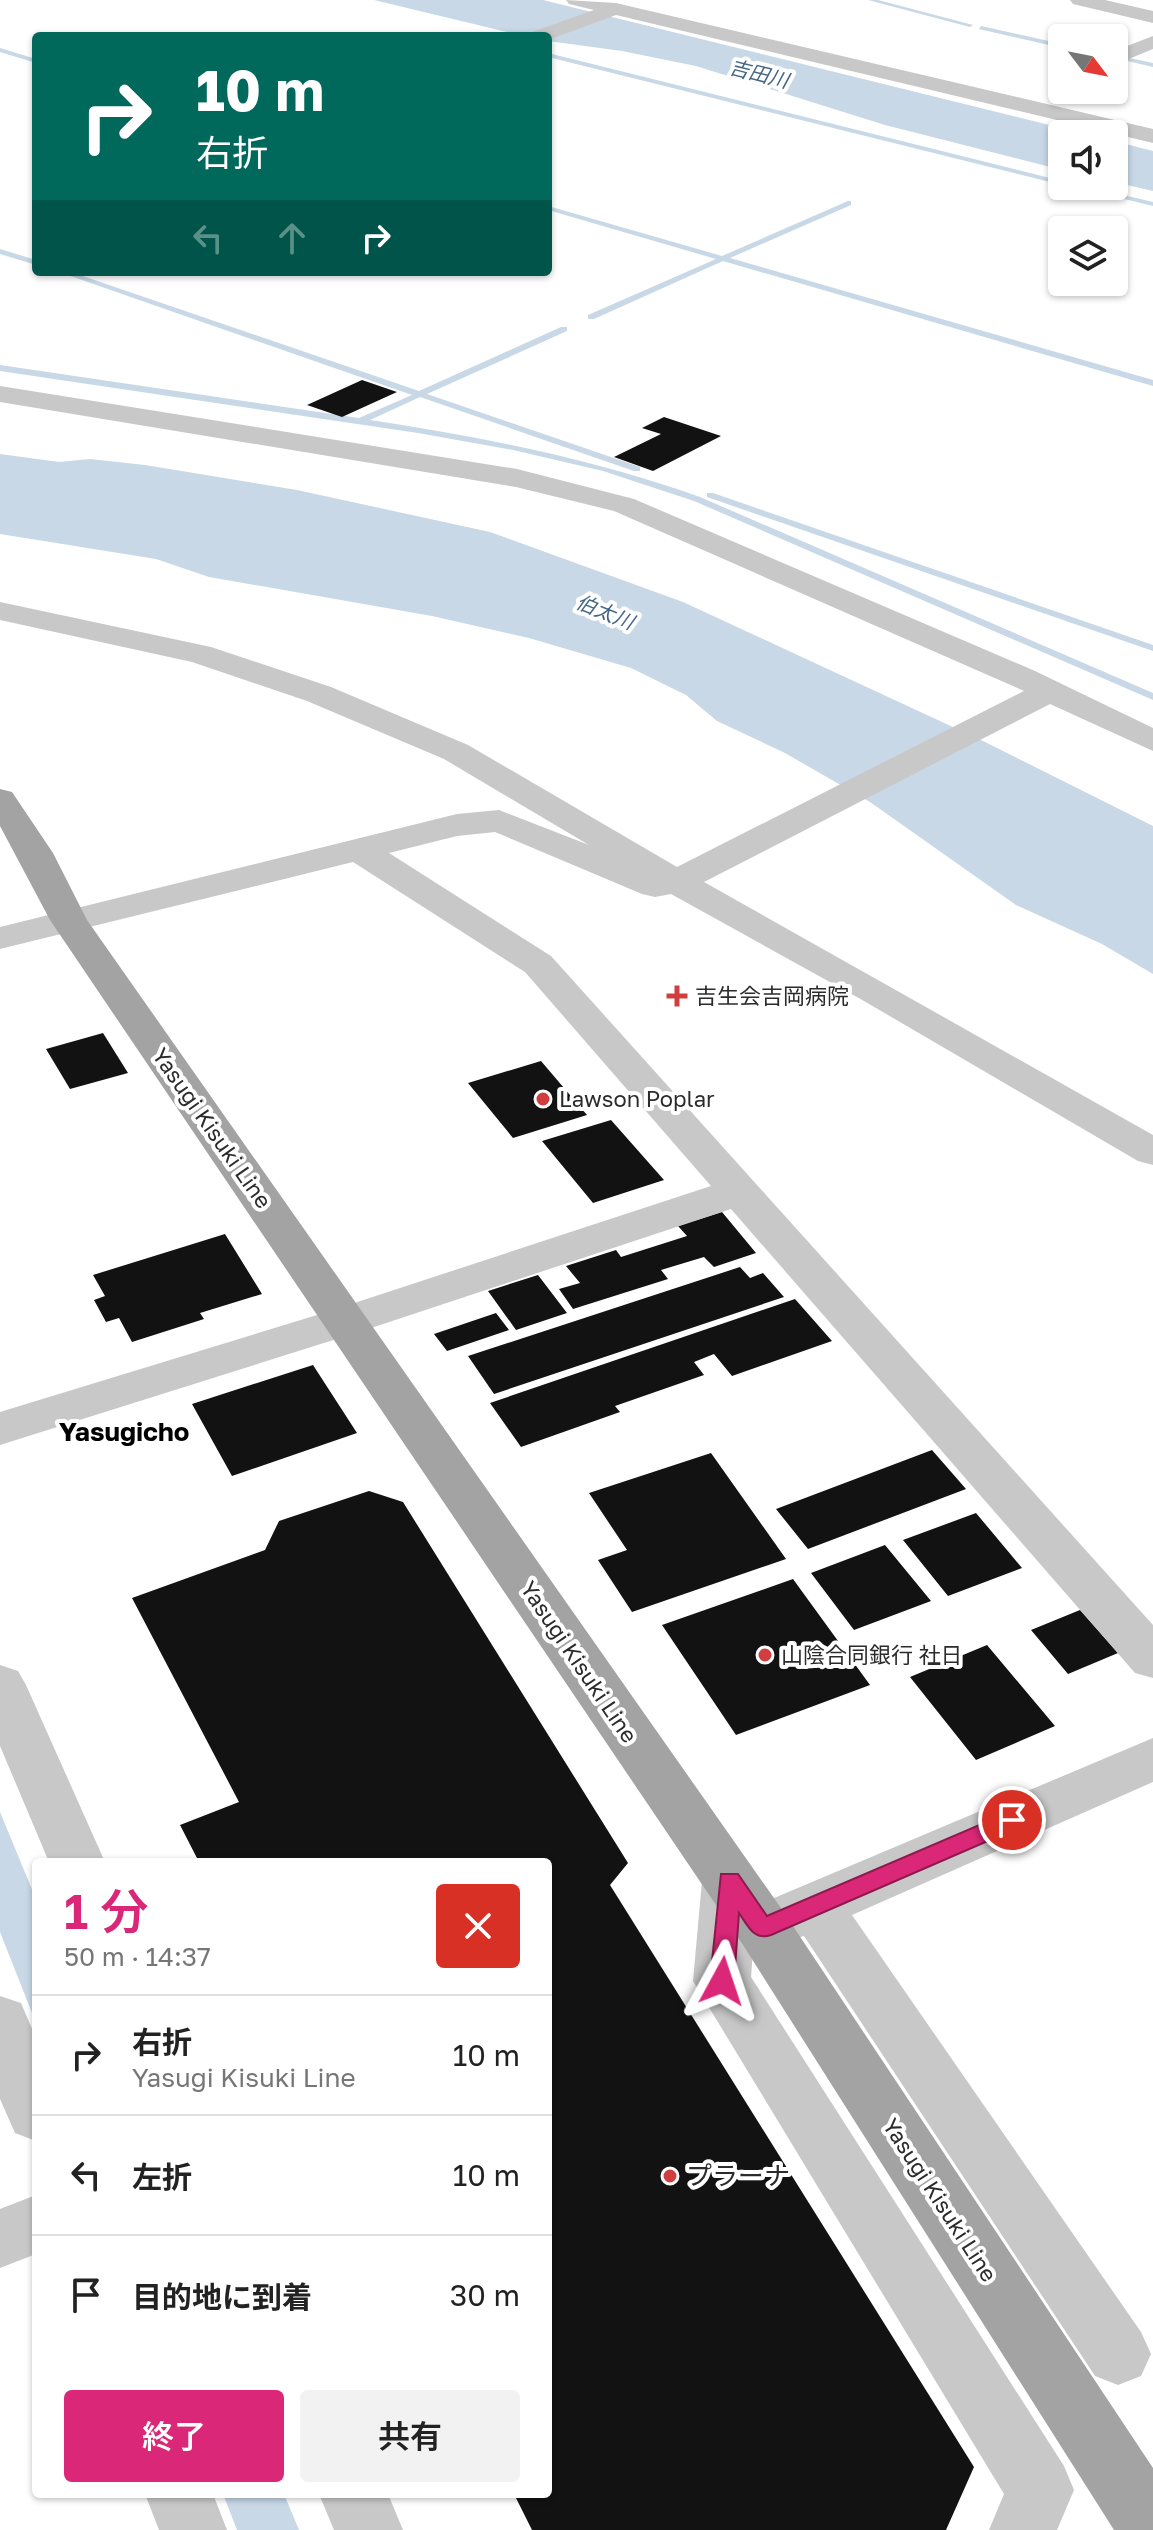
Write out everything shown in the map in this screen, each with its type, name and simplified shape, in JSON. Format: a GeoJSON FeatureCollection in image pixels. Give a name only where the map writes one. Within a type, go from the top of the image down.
{"type":"FeatureCollection","features":[{"type":"Feature","properties":{"kind":"main road","name":"Yasugi Kisuki Line"},"geometry":{"type":"LineString","coordinates":[[0,799],[35,853],[69,920],[346,1321],[769,1905],[1153,2529]]}},
{"type":"Feature","properties":{"kind":"street"},"geometry":{"type":"LineString","coordinates":[[576,0],[1153,136]]}},
{"type":"Feature","properties":{"kind":"street"},"geometry":{"type":"LineString","coordinates":[[1080,0],[1153,17]]}},
{"type":"Feature","properties":{"kind":"street"},"geometry":{"type":"LineString","coordinates":[[550,32],[613,10]]}},
{"type":"Feature","properties":{"kind":"street"},"geometry":{"type":"LineString","coordinates":[[1128,53],[1153,42]]}},
{"type":"Feature","properties":{"kind":"street"},"geometry":{"type":"LineString","coordinates":[[1014,105],[1048,90]]}},
{"type":"Feature","properties":{"kind":"street"},"geometry":{"type":"LineString","coordinates":[[0,394],[517,478],[624,505],[695,533],[1040,696],[1153,741]]}},
{"type":"Feature","properties":{"kind":"street"},"geometry":{"type":"LineString","coordinates":[[0,611],[200,654],[319,694],[456,752],[684,877],[1153,1152]]}},
{"type":"Feature","properties":{"kind":"street"},"geometry":{"type":"LineString","coordinates":[[0,938],[457,825],[499,821],[655,886],[684,877],[1040,696]]}},
{"type":"Feature","properties":{"kind":"street"},"geometry":{"type":"LineString","coordinates":[[358,849],[538,964],[1153,1659]]}},
{"type":"Feature","properties":{"kind":"street"},"geometry":{"type":"LineString","coordinates":[[0,1429],[346,1321],[741,1191]]}},
{"type":"Feature","properties":{"kind":"street"},"geometry":{"type":"LineString","coordinates":[[0,1685],[75,1858]]}},
{"type":"Feature","properties":{"kind":"street"},"geometry":{"type":"LineString","coordinates":[[1023,2530],[1040,2490],[722,1981],[769,1905],[1153,1759]]}},
{"type":"Feature","properties":{"kind":"street"},"geometry":{"type":"LineString","coordinates":[[769,1905],[1118,2354]]}},
{"type":"Feature","properties":{"kind":"street"},"geometry":{"type":"LineString","coordinates":[[0,2021],[32,2104]]}},
{"type":"Feature","properties":{"kind":"street"},"geometry":{"type":"LineString","coordinates":[[0,2239],[32,2226]]}},
{"type":"Feature","properties":{"kind":"street"},"geometry":{"type":"LineString","coordinates":[[181,2498],[193,2530]]}},
{"type":"Feature","properties":{"kind":"street"},"geometry":{"type":"LineString","coordinates":[[355,2498],[369,2530]]}},
{"type":"Feature","properties":{"kind":"water","name":"吉田川"},"geometry":{"type":"Polygon","coordinates":[[[374,0],[543,0],[1048,125],[1048,166],[885,125],[696,66],[552,42],[552,32],[506,32],[374,0]]]}},
{"type":"Feature","properties":{"kind":"water"},"geometry":{"type":"Polygon","coordinates":[[[1128,145],[1153,151],[1153,191],[1128,185],[1128,145]]]}},
{"type":"Feature","properties":{"kind":"water","name":"伯太川"},"geometry":{"type":"Polygon","coordinates":[[[0,454],[59,462],[90,459],[145,465],[297,490],[490,532],[683,602],[983,741],[1153,826],[1153,974],[1102,944],[1016,905],[870,802],[785,753],[717,721],[686,695],[631,668],[529,638],[432,616],[209,577],[156,559],[0,534],[0,454]]]}},
{"type":"Feature","properties":{"kind":"water"},"geometry":{"type":"Polygon","coordinates":[[[0,1812],[32,1889],[32,2013],[0,1932],[0,1812]]]}},
{"type":"Feature","properties":{"kind":"water"},"geometry":{"type":"Polygon","coordinates":[[[225,2498],[286,2498],[299,2530],[237,2530],[225,2498]]]}},
{"type":"Feature","properties":{"kind":"building"},"geometry":{"type":"Polygon","coordinates":[[[362,380],[397,392],[342,417],[307,405],[362,380]]]}},
{"type":"Feature","properties":{"kind":"building"},"geometry":{"type":"Polygon","coordinates":[[[664,417],[721,436],[653,471],[614,457],[661,434],[642,428],[664,417]]]}},
{"type":"Feature","properties":{"kind":"building"},"geometry":{"type":"Polygon","coordinates":[[[103,1033],[128,1073],[70,1089],[46,1049],[103,1033]]]}},
{"type":"Feature","properties":{"kind":"building"},"geometry":{"type":"Polygon","coordinates":[[[541,1061],[587,1115],[513,1138],[468,1083],[541,1061]]]}},
{"type":"Feature","properties":{"kind":"building"},"geometry":{"type":"Polygon","coordinates":[[[611,1120],[664,1180],[593,1203],[542,1141],[611,1120]]]}},
{"type":"Feature","properties":{"kind":"building"},"geometry":{"type":"Polygon","coordinates":[[[722,1212],[756,1253],[714,1267],[704,1257],[661,1270],[668,1279],[573,1309],[559,1289],[580,1283],[566,1266],[616,1250],[621,1257],[687,1236],[678,1226],[722,1212]]]}},
{"type":"Feature","properties":{"kind":"building"},"geometry":{"type":"Polygon","coordinates":[[[225,1234],[262,1294],[200,1313],[204,1319],[132,1342],[119,1318],[106,1322],[94,1300],[105,1296],[93,1275],[225,1234]]]}},
{"type":"Feature","properties":{"kind":"building"},"geometry":{"type":"Polygon","coordinates":[[[740,1267],[750,1278],[763,1273],[784,1297],[494,1394],[468,1356],[740,1267]]]}},
{"type":"Feature","properties":{"kind":"building"},"geometry":{"type":"Polygon","coordinates":[[[538,1275],[567,1313],[516,1330],[488,1291],[538,1275]]]}},
{"type":"Feature","properties":{"kind":"building"},"geometry":{"type":"Polygon","coordinates":[[[795,1299],[832,1341],[732,1376],[714,1354],[694,1362],[704,1375],[615,1406],[620,1412],[521,1447],[490,1403],[795,1299]]]}},
{"type":"Feature","properties":{"kind":"building"},"geometry":{"type":"Polygon","coordinates":[[[496,1313],[509,1330],[447,1351],[434,1334],[496,1313]]]}},
{"type":"Feature","properties":{"kind":"building"},"geometry":{"type":"Polygon","coordinates":[[[313,1365],[357,1433],[232,1476],[192,1404],[313,1365]]]}},
{"type":"Feature","properties":{"kind":"building"},"geometry":{"type":"Polygon","coordinates":[[[932,1450],[966,1489],[808,1549],[776,1509],[932,1450]]]}},
{"type":"Feature","properties":{"kind":"building"},"geometry":{"type":"Polygon","coordinates":[[[711,1453],[786,1559],[632,1612],[598,1560],[627,1550],[589,1493],[711,1453]]]}},
{"type":"Feature","properties":{"kind":"building","name":"プラーナ"},"geometry":{"type":"Polygon","coordinates":[[[369,1491],[403,1502],[628,1863],[610,1885],[974,2467],[946,2530],[532,2530],[516,2498],[552,2498],[552,1858],[197,1858],[180,1825],[239,1802],[132,1598],[265,1550],[279,1521],[369,1491]]]}},
{"type":"Feature","properties":{"kind":"building"},"geometry":{"type":"Polygon","coordinates":[[[976,1513],[1022,1568],[948,1596],[903,1540],[976,1513]]]}},
{"type":"Feature","properties":{"kind":"building"},"geometry":{"type":"Polygon","coordinates":[[[885,1545],[931,1601],[854,1630],[811,1573],[885,1545]]]}},
{"type":"Feature","properties":{"kind":"building","name":"山陰合同銀行 社日"},"geometry":{"type":"Polygon","coordinates":[[[793,1579],[870,1685],[736,1735],[662,1625],[793,1579]]]}},
{"type":"Feature","properties":{"kind":"building"},"geometry":{"type":"Polygon","coordinates":[[[1080,1610],[1118,1653],[1068,1674],[1031,1630],[1080,1610]]]}},
{"type":"Feature","properties":{"kind":"building"},"geometry":{"type":"Polygon","coordinates":[[[987,1645],[1055,1726],[976,1760],[910,1677],[987,1645]]]}},
{"type":"Feature","properties":{"kind":"waterway"},"geometry":{"type":"LineString","coordinates":[[871,0],[970,25]]}},
{"type":"Feature","properties":{"kind":"waterway"},"geometry":{"type":"LineString","coordinates":[[981,28],[1048,43]]}},
{"type":"Feature","properties":{"kind":"waterway"},"geometry":{"type":"LineString","coordinates":[[0,50],[32,60]]}},
{"type":"Feature","properties":{"kind":"waterway"},"geometry":{"type":"LineString","coordinates":[[552,56],[1048,180]]}},
{"type":"Feature","properties":{"kind":"waterway"},"geometry":{"type":"LineString","coordinates":[[1128,60],[1153,65]]}},
{"type":"Feature","properties":{"kind":"waterway"},"geometry":{"type":"LineString","coordinates":[[1128,198],[1153,204]]}},
{"type":"Feature","properties":{"kind":"waterway"},"geometry":{"type":"LineString","coordinates":[[723,259],[848,203]]}},
{"type":"Feature","properties":{"kind":"waterway"},"geometry":{"type":"LineString","coordinates":[[552,209],[723,259]]}},
{"type":"Feature","properties":{"kind":"waterway"},"geometry":{"type":"LineString","coordinates":[[0,251],[32,262]]}},
{"type":"Feature","properties":{"kind":"waterway"},"geometry":{"type":"LineString","coordinates":[[591,317],[723,259]]}},
{"type":"Feature","properties":{"kind":"waterway"},"geometry":{"type":"LineString","coordinates":[[723,259],[1153,383]]}},
{"type":"Feature","properties":{"kind":"waterway"},"geometry":{"type":"LineString","coordinates":[[75,276],[420,394]]}},
{"type":"Feature","properties":{"kind":"waterway"},"geometry":{"type":"LineString","coordinates":[[420,394],[564,329]]}},
{"type":"Feature","properties":{"kind":"waterway"},"geometry":{"type":"LineString","coordinates":[[0,368],[418,430],[513,447],[607,469],[697,499],[1153,697]]}},
{"type":"Feature","properties":{"kind":"waterway"},"geometry":{"type":"LineString","coordinates":[[361,421],[420,394]]}},
{"type":"Feature","properties":{"kind":"waterway"},"geometry":{"type":"LineString","coordinates":[[420,394],[637,469]]}},
{"type":"Feature","properties":{"kind":"waterway"},"geometry":{"type":"LineString","coordinates":[[710,495],[1153,648]]}},
{"type":"Feature","properties":{"kind":"place","name":"吉生会吉岡病院"},"geometry":{"type":"Point","coordinates":[677,996]}},
{"type":"Feature","properties":{"kind":"place","name":"Lawson Poplar"},"geometry":{"type":"Point","coordinates":[543,1099]}},
{"type":"Feature","properties":{"kind":"place","name":"山陰合同銀行 社日"},"geometry":{"type":"Point","coordinates":[765,1655]}},
{"type":"Feature","properties":{"kind":"place","name":"プラーナ"},"geometry":{"type":"Point","coordinates":[670,2176]}},
{"type":"Feature","properties":{"kind":"district","name":"Yasugicho"},"geometry":{"type":"Point","coordinates":[124,1432]}},
{"type":"Feature","properties":{"kind":"route"},"geometry":{"type":"LineString","coordinates":[[722,1981],[730,1881],[763,1928],[1012,1820]]}}]}
